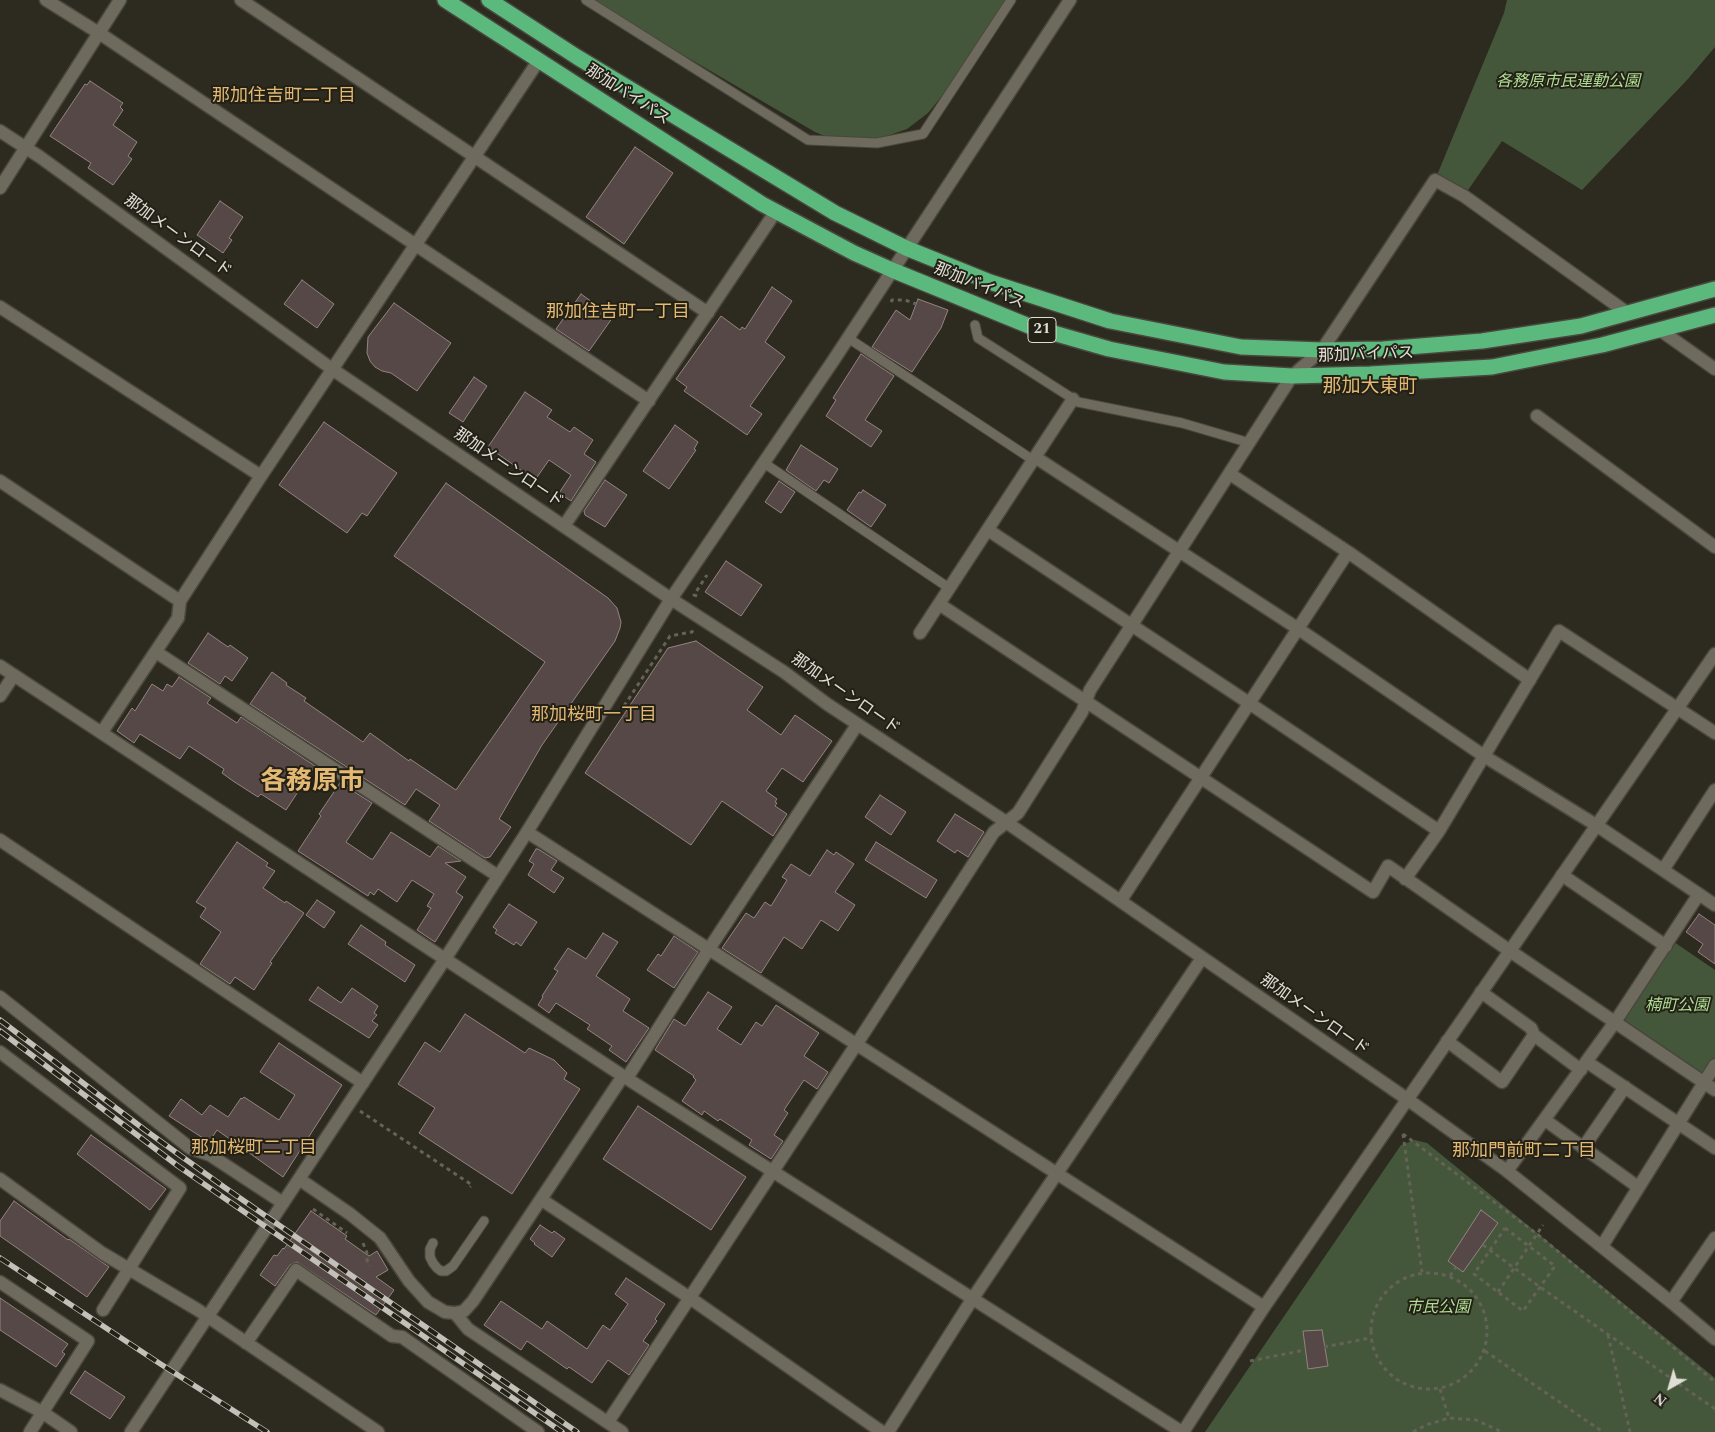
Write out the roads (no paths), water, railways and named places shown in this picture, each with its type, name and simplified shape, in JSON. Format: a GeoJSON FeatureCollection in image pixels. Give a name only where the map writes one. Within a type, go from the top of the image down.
{"type":"FeatureCollection","features":[{"type":"Feature","properties":{"kind":"highway","name":"那加バイパス"},"geometry":{"type":"LineString","coordinates":[[445,0],[776,211],[854,253],[1029,326],[1109,349],[1224,372],[1292,376],[1370,374],[1492,367],[1602,345],[1715,315]]}},
{"type":"Feature","properties":{"kind":"highway","name":"那加バイパス"},"geometry":{"type":"LineString","coordinates":[[489,0],[577,57],[834,213],[906,248],[990,282],[1110,321],[1241,347],[1322,350],[1382,349],[1482,341],[1581,326],[1715,288]]}},
{"type":"Feature","properties":{"kind":"street"},"geometry":{"type":"LineString","coordinates":[[46,0],[649,401]]}},
{"type":"Feature","properties":{"kind":"street"},"geometry":{"type":"LineString","coordinates":[[0,188],[120,0]]}},
{"type":"Feature","properties":{"kind":"street"},"geometry":{"type":"LineString","coordinates":[[241,0],[708,313]]}},
{"type":"Feature","properties":{"kind":"street"},"geometry":{"type":"LineString","coordinates":[[131,1432],[527,832],[671,599],[848,338],[1070,0]]}},
{"type":"Feature","properties":{"kind":"street"},"geometry":{"type":"LineString","coordinates":[[102,732],[178,618],[180,601],[261,476],[540,60]]}},
{"type":"Feature","properties":{"kind":"street","name":"那加メーンロード"},"geometry":{"type":"LineString","coordinates":[[0,131],[332,369],[1120,900],[1507,1171],[1602,1246]]}},
{"type":"Feature","properties":{"kind":"street"},"geometry":{"type":"LineString","coordinates":[[608,1422],[994,832],[1018,813],[1082,712],[1090,690],[1292,376],[1322,350],[1435,180],[1464,196],[1626,312]]}},
{"type":"Feature","properties":{"kind":"street"},"geometry":{"type":"LineString","coordinates":[[564,526],[776,211]]}},
{"type":"Feature","properties":{"kind":"street"},"geometry":{"type":"LineString","coordinates":[[0,307],[261,476]]}},
{"type":"Feature","properties":{"kind":"street"},"geometry":{"type":"LineString","coordinates":[[1660,330],[1715,369]]}},
{"type":"Feature","properties":{"kind":"street"},"geometry":{"type":"LineString","coordinates":[[920,633],[1073,399]]}},
{"type":"Feature","properties":{"kind":"street"},"geometry":{"type":"LineString","coordinates":[[1538,416],[1715,547]]}},
{"type":"Feature","properties":{"kind":"street"},"geometry":{"type":"LineString","coordinates":[[1034,458],[1298,628],[1484,756],[1596,825],[1715,905]]}},
{"type":"Feature","properties":{"kind":"street"},"geometry":{"type":"LineString","coordinates":[[1230,474],[1348,552],[1530,680]]}},
{"type":"Feature","properties":{"kind":"street"},"geometry":{"type":"LineString","coordinates":[[0,481],[180,601]]}},
{"type":"Feature","properties":{"kind":"street"},"geometry":{"type":"LineString","coordinates":[[988,530],[1249,702],[1439,831]]}},
{"type":"Feature","properties":{"kind":"street"},"geometry":{"type":"LineString","coordinates":[[1120,900],[1348,552]]}},
{"type":"Feature","properties":{"kind":"street"},"geometry":{"type":"LineString","coordinates":[[939,604],[1373,892],[1388,866],[1715,1090]]}},
{"type":"Feature","properties":{"kind":"street"},"geometry":{"type":"LineString","coordinates":[[1405,878],[1439,831],[1559,632],[1715,733]]}},
{"type":"Feature","properties":{"kind":"street"},"geometry":{"type":"LineString","coordinates":[[156,652],[498,876]]}},
{"type":"Feature","properties":{"kind":"street"},"geometry":{"type":"LineString","coordinates":[[0,666],[625,1077],[1182,1432],[1264,1307],[1715,654]]}},
{"type":"Feature","properties":{"kind":"street"},"geometry":{"type":"LineString","coordinates":[[0,696],[14,676]]}},
{"type":"Feature","properties":{"kind":"street"},"geometry":{"type":"LineString","coordinates":[[299,1179],[350,1214],[380,1238],[409,1281],[428,1302],[445,1312],[455,1313],[464,1311],[474,1301],[625,1077],[857,724]]}},
{"type":"Feature","properties":{"kind":"street"},"geometry":{"type":"LineString","coordinates":[[1662,870],[1715,790]]}},
{"type":"Feature","properties":{"kind":"street"},"geometry":{"type":"LineString","coordinates":[[527,832],[1264,1307]]}},
{"type":"Feature","properties":{"kind":"street"},"geometry":{"type":"LineString","coordinates":[[0,840],[363,1083]]}},
{"type":"Feature","properties":{"kind":"street"},"geometry":{"type":"LineString","coordinates":[[1562,875],[1666,946]]}},
{"type":"Feature","properties":{"kind":"street"},"geometry":{"type":"LineString","coordinates":[[1507,1171],[1615,1022],[1699,894]]}},
{"type":"Feature","properties":{"kind":"street"},"geometry":{"type":"LineString","coordinates":[[888,1432],[972,1298],[1202,958]]}},
{"type":"Feature","properties":{"kind":"street"},"geometry":{"type":"LineString","coordinates":[[1481,992],[1531,1028],[1534,1035],[1584,1066],[1624,1087],[1715,1148]]}},
{"type":"Feature","properties":{"kind":"street"},"geometry":{"type":"LineString","coordinates":[[0,997],[190,1148],[210,1155],[283,1203]]}},
{"type":"Feature","properties":{"kind":"street"},"geometry":{"type":"LineString","coordinates":[[1447,1041],[1502,1082],[1534,1035]]}},
{"type":"Feature","properties":{"kind":"street"},"geometry":{"type":"LineString","coordinates":[[0,1052],[180,1188],[103,1310]]}},
{"type":"Feature","properties":{"kind":"street"},"geometry":{"type":"LineString","coordinates":[[1715,1065],[1602,1246],[1715,1340]]}},
{"type":"Feature","properties":{"kind":"street"},"geometry":{"type":"LineString","coordinates":[[1583,1148],[1624,1087]]}},
{"type":"Feature","properties":{"kind":"street"},"geometry":{"type":"LineString","coordinates":[[1545,1120],[1638,1187]]}},
{"type":"Feature","properties":{"kind":"street"},"geometry":{"type":"LineString","coordinates":[[0,1179],[102,1253],[208,1317],[378,1432]]}},
{"type":"Feature","properties":{"kind":"street"},"geometry":{"type":"LineString","coordinates":[[542,1200],[690,1298],[882,1432]]}},
{"type":"Feature","properties":{"kind":"street"},"geometry":{"type":"LineString","coordinates":[[1671,1302],[1715,1238]]}},
{"type":"Feature","properties":{"kind":"street"},"geometry":{"type":"LineString","coordinates":[[246,1343],[296,1270],[392,1336],[402,1337],[538,1432]]}},
{"type":"Feature","properties":{"kind":"street"},"geometry":{"type":"LineString","coordinates":[[0,1282],[88,1341],[30,1432]]}},
{"type":"Feature","properties":{"kind":"street"},"geometry":{"type":"LineString","coordinates":[[455,1313],[468,1329],[622,1432]]}},
{"type":"Feature","properties":{"kind":"street"},"geometry":{"type":"LineString","coordinates":[[0,1390],[42,1412],[71,1432]]}},
{"type":"Feature","properties":{"kind":"lane"},"geometry":{"type":"LineString","coordinates":[[586,0],[808,140],[877,143],[923,134],[1011,0]]}},
{"type":"Feature","properties":{"kind":"lane"},"geometry":{"type":"LineString","coordinates":[[975,325],[978,338],[1078,402],[1182,424],[1250,443]]}},
{"type":"Feature","properties":{"kind":"lane"},"geometry":{"type":"LineString","coordinates":[[848,338],[1034,458]]}},
{"type":"Feature","properties":{"kind":"lane"},"geometry":{"type":"LineString","coordinates":[[764,463],[950,588]]}},
{"type":"Feature","properties":{"kind":"lane"},"geometry":{"type":"LineString","coordinates":[[433,1243],[430,1249],[430,1257],[433,1264],[441,1271],[446,1271],[454,1266],[484,1221]]}},
{"type":"Feature","properties":{"kind":"railway"},"geometry":{"type":"LineString","coordinates":[[0,1020],[145,1130],[224,1187],[577,1432]]}},
{"type":"Feature","properties":{"kind":"railway"},"geometry":{"type":"LineString","coordinates":[[0,1031],[178,1166],[562,1432]]}},
{"type":"Feature","properties":{"kind":"railway"},"geometry":{"type":"LineString","coordinates":[[0,1258],[267,1432]]}},
{"type":"Feature","properties":{"kind":"district","name":"那加住吉町二丁目"},"geometry":{"type":"Point","coordinates":[284,97]}},
{"type":"Feature","properties":{"kind":"district","name":"那加住吉町一丁目"},"geometry":{"type":"Point","coordinates":[618,313]}},
{"type":"Feature","properties":{"kind":"district","name":"那加大東町"},"geometry":{"type":"Point","coordinates":[1370,388]}},
{"type":"Feature","properties":{"kind":"district","name":"那加桜町一丁目"},"geometry":{"type":"Point","coordinates":[594,716]}},
{"type":"Feature","properties":{"kind":"district","name":"各務原市"},"geometry":{"type":"Point","coordinates":[312,784]}},
{"type":"Feature","properties":{"kind":"district","name":"那加桜町二丁目"},"geometry":{"type":"Point","coordinates":[254,1149]}},
{"type":"Feature","properties":{"kind":"district","name":"那加門前町二丁目"},"geometry":{"type":"Point","coordinates":[1524,1152]}},
{"type":"Feature","properties":{"kind":"park label","name":"各務原市民運動公園"},"geometry":{"type":"Point","coordinates":[1568,83]}},
{"type":"Feature","properties":{"kind":"park label","name":"楠町公園"},"geometry":{"type":"Point","coordinates":[1677,1007]}},
{"type":"Feature","properties":{"kind":"park label","name":"市民公園"},"geometry":{"type":"Point","coordinates":[1438,1309]}}]}
